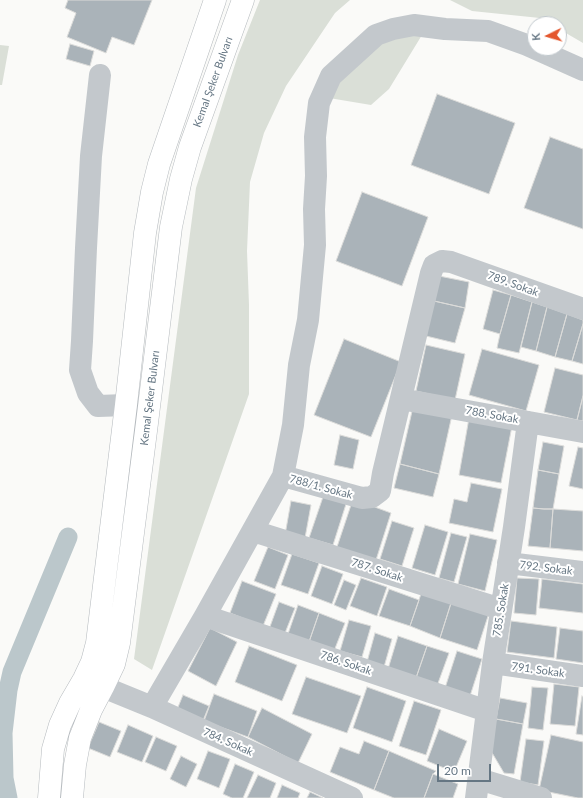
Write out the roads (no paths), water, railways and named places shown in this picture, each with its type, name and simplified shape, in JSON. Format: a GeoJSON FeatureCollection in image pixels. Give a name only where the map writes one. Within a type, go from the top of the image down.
{"type":"FeatureCollection","features":[{"type":"Feature","properties":{"kind":"main road","name":"Kemal Şeker Bulvarı"},"geometry":{"type":"LineString","coordinates":[[49,798],[53,749],[60,725],[70,703],[84,680],[92,662],[97,643],[126,406],[145,233],[152,192],[159,164],[215,0]]}},
{"type":"Feature","properties":{"kind":"main road","name":"Kemal Şeker Bulvarı"},"geometry":{"type":"LineString","coordinates":[[72,798],[75,765],[80,738],[90,710],[114,664],[119,643],[148,423],[171,227],[181,179],[190,147],[243,0]]}},
{"type":"Feature","properties":{"kind":"street"},"geometry":{"type":"LineString","coordinates":[[283,476],[293,425],[300,365],[308,320],[315,245],[315,137],[319,103],[331,76],[376,35],[393,29],[414,25],[488,31],[527,45],[583,70]]}},
{"type":"Feature","properties":{"kind":"street"},"geometry":{"type":"LineString","coordinates":[[100,75],[91,156],[80,370],[88,393],[98,406],[126,406]]}},
{"type":"Feature","properties":{"kind":"street","name":"788/1. Sokak"},"geometry":{"type":"LineString","coordinates":[[152,707],[206,616],[283,476],[362,498],[372,497],[380,491],[431,273],[434,265],[442,261]]}},
{"type":"Feature","properties":{"kind":"street","name":"789. Sokak"},"geometry":{"type":"LineString","coordinates":[[442,261],[451,262],[583,309]]}},
{"type":"Feature","properties":{"kind":"street","name":"788. Sokak"},"geometry":{"type":"LineString","coordinates":[[401,399],[583,432]]}},
{"type":"Feature","properties":{"kind":"street","name":"785. Sokak"},"geometry":{"type":"LineString","coordinates":[[477,788],[493,663],[528,422]]}},
{"type":"Feature","properties":{"kind":"street","name":"787. Sokak"},"geometry":{"type":"LineString","coordinates":[[253,531],[501,609]]}},
{"type":"Feature","properties":{"kind":"street","name":"792. Sokak"},"geometry":{"type":"LineString","coordinates":[[508,563],[583,572]]}},
{"type":"Feature","properties":{"kind":"street","name":"786. Sokak"},"geometry":{"type":"LineString","coordinates":[[206,616],[487,711]]}},
{"type":"Feature","properties":{"kind":"street","name":"791. Sokak"},"geometry":{"type":"LineString","coordinates":[[493,663],[583,676]]}},
{"type":"Feature","properties":{"kind":"street","name":"784. Sokak"},"geometry":{"type":"LineString","coordinates":[[103,687],[152,707],[352,798]]}},
{"type":"Feature","properties":{"kind":"street"},"geometry":{"type":"LineString","coordinates":[[477,788],[541,798]]}},
{"type":"Feature","properties":{"kind":"waterway"},"geometry":{"type":"LineString","coordinates":[[8,798],[4,778],[3,733],[8,690],[12,672],[68,537]]}}]}
